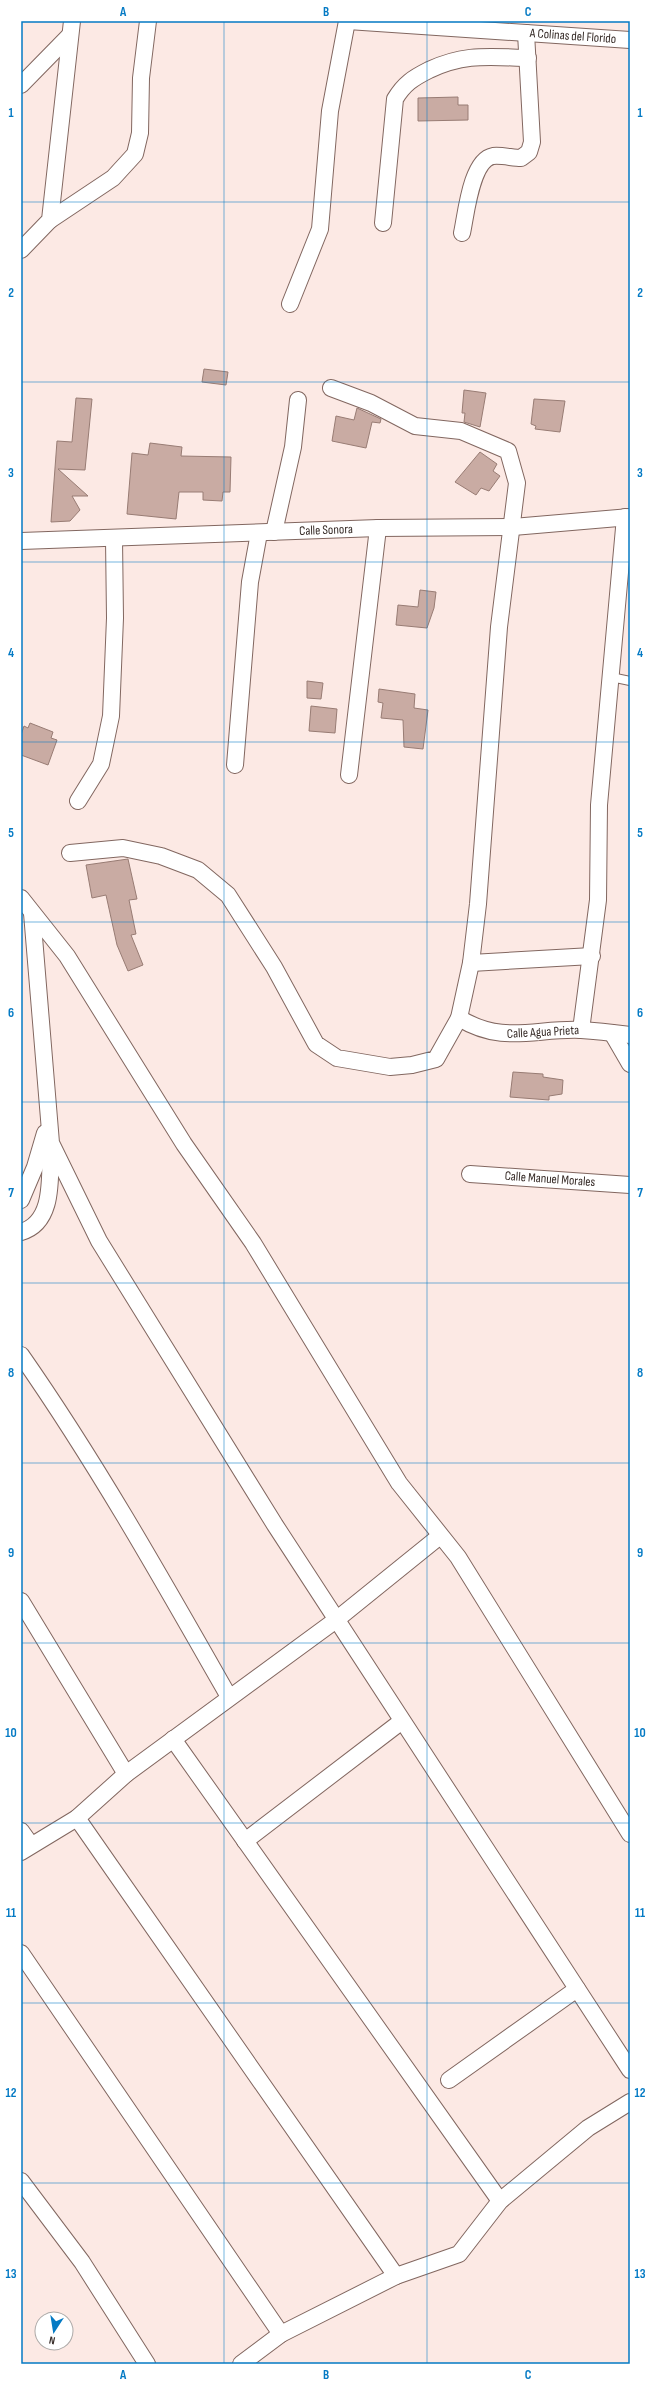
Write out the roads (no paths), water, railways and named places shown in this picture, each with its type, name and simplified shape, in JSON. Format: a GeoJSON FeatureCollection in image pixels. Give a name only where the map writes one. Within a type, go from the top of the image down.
{"type":"FeatureCollection","features":[{"type":"Feature","properties":{"kind":"street"},"geometry":{"type":"LineString","coordinates":[[21,250],[50,220],[113,178],[135,154],[140,133],[141,78],[148,21]]}},
{"type":"Feature","properties":{"kind":"street"},"geometry":{"type":"LineString","coordinates":[[290,304],[320,229],[330,111],[347,21]]}},
{"type":"Feature","properties":{"kind":"street","name":"A Colinas del Florido"},"geometry":{"type":"LineString","coordinates":[[347,21],[466,25],[526,33],[630,40]]}},
{"type":"Feature","properties":{"kind":"street"},"geometry":{"type":"LineString","coordinates":[[50,220],[71,28]]}},
{"type":"Feature","properties":{"kind":"street"},"geometry":{"type":"LineString","coordinates":[[21,85],[71,28]]}},
{"type":"Feature","properties":{"kind":"street"},"geometry":{"type":"LineString","coordinates":[[462,233],[470,193],[481,163],[493,156],[521,158],[529,152],[531,147],[532,142],[526,33]]}},
{"type":"Feature","properties":{"kind":"street"},"geometry":{"type":"LineString","coordinates":[[383,223],[394,99],[402,86],[412,78],[456,59],[470,56],[528,58]]}},
{"type":"Feature","properties":{"kind":"street"},"geometry":{"type":"LineString","coordinates":[[70,853],[123,848],[161,856],[198,870],[228,895],[274,967],[316,1044],[337,1058],[390,1067],[412,1065],[436,1059],[459,1018],[471,963],[478,904],[499,627],[513,527],[517,483],[508,451],[461,432],[415,426],[371,403],[331,388]]}},
{"type":"Feature","properties":{"kind":"street"},"geometry":{"type":"LineString","coordinates":[[235,766],[250,582],[267,533],[293,447],[298,400]]}},
{"type":"Feature","properties":{"kind":"street"},"geometry":{"type":"LineString","coordinates":[[581,1030],[592,956],[599,872],[599,805],[628,517]]}},
{"type":"Feature","properties":{"kind":"street","name":"Calle Sonora"},"geometry":{"type":"LineString","coordinates":[[21,541],[114,539],[378,528],[513,527],[628,517]]}},
{"type":"Feature","properties":{"kind":"street"},"geometry":{"type":"LineString","coordinates":[[349,775],[378,528]]}},
{"type":"Feature","properties":{"kind":"street"},"geometry":{"type":"LineString","coordinates":[[78,801],[101,764],[111,716],[115,618],[114,539]]}},
{"type":"Feature","properties":{"kind":"street"},"geometry":{"type":"LineString","coordinates":[[21,898],[67,956],[184,1144],[253,1243],[399,1483],[458,1557],[630,1834]]}},
{"type":"Feature","properties":{"kind":"street"},"geometry":{"type":"LineString","coordinates":[[21,1232],[31,1229],[44,1214],[48,1200],[51,1143],[48,1124],[36,941],[32,913]]}},
{"type":"Feature","properties":{"kind":"street"},"geometry":{"type":"LineString","coordinates":[[471,963],[592,956]]}},
{"type":"Feature","properties":{"kind":"street","name":"Calle Agua Prieta"},"geometry":{"type":"LineString","coordinates":[[459,1018],[476,1028],[502,1034],[581,1030],[630,1035]]}},
{"type":"Feature","properties":{"kind":"street"},"geometry":{"type":"LineString","coordinates":[[612,1033],[630,1064]]}},
{"type":"Feature","properties":{"kind":"street"},"geometry":{"type":"LineString","coordinates":[[21,1200],[35,1167],[48,1124]]}},
{"type":"Feature","properties":{"kind":"street"},"geometry":{"type":"LineString","coordinates":[[51,1143],[99,1241],[222,1440],[336,1620],[630,2070]]}},
{"type":"Feature","properties":{"kind":"street","name":"Calle Manuel Morales"},"geometry":{"type":"LineString","coordinates":[[470,1174],[630,1185]]}},
{"type":"Feature","properties":{"kind":"street"},"geometry":{"type":"LineString","coordinates":[[21,1355],[54,1402],[158,1571],[230,1697]]}},
{"type":"Feature","properties":{"kind":"street"},"geometry":{"type":"LineString","coordinates":[[21,1831],[26,1848],[77,1818],[126,1774],[336,1620],[440,1536]]}},
{"type":"Feature","properties":{"kind":"street"},"geometry":{"type":"LineString","coordinates":[[21,1601],[126,1774]]}},
{"type":"Feature","properties":{"kind":"street"},"geometry":{"type":"LineString","coordinates":[[245,1841],[402,1721]]}},
{"type":"Feature","properties":{"kind":"street"},"geometry":{"type":"LineString","coordinates":[[173,1739],[500,2202]]}},
{"type":"Feature","properties":{"kind":"street"},"geometry":{"type":"LineString","coordinates":[[77,1818],[396,2276]]}},
{"type":"Feature","properties":{"kind":"street"},"geometry":{"type":"LineString","coordinates":[[21,1952],[281,2334]]}},
{"type":"Feature","properties":{"kind":"street"},"geometry":{"type":"LineString","coordinates":[[449,2080],[577,1989]]}},
{"type":"Feature","properties":{"kind":"street"},"geometry":{"type":"LineString","coordinates":[[241,2364],[281,2334],[396,2276],[459,2254],[500,2202],[588,2128],[630,2102]]}},
{"type":"Feature","properties":{"kind":"street"},"geometry":{"type":"LineString","coordinates":[[21,2181],[82,2262],[147,2364]]}},
{"type":"Feature","properties":{"kind":"lane"},"geometry":{"type":"LineString","coordinates":[[611,677],[630,681]]}}]}
